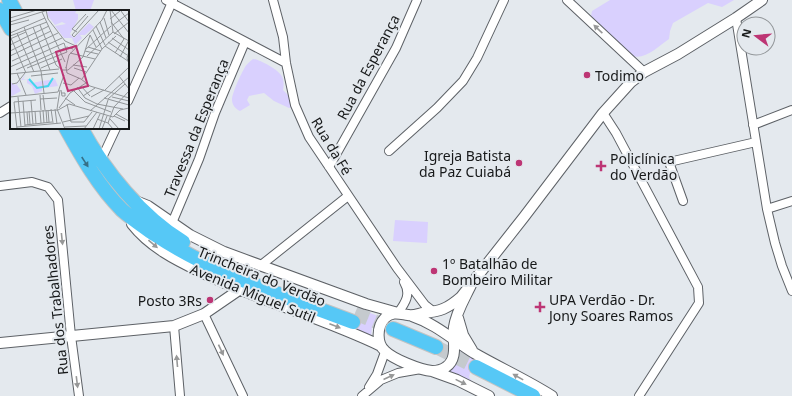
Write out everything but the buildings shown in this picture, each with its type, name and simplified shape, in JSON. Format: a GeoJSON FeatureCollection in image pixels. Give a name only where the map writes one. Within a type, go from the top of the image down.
{"type":"FeatureCollection","features":[{"type":"Feature","properties":{"kind":"highway"},"geometry":{"type":"LineString","coordinates":[[9,0],[5,14],[10,26]]}},
{"type":"Feature","properties":{"kind":"highway","name":"Avenida Miguel Sutil"},"geometry":{"type":"LineString","coordinates":[[67,129],[84,160],[111,197],[128,215]]}},
{"type":"Feature","properties":{"kind":"highway","name":"Avenida Miguel Sutil"},"geometry":{"type":"LineString","coordinates":[[82,129],[101,160],[135,201]]}},
{"type":"Feature","properties":{"kind":"highway","name":"Trincheira do Verdão"},"geometry":{"type":"LineString","coordinates":[[128,215],[171,245],[207,264],[243,280],[354,318],[209,257],[169,232],[144,211],[135,201]]}},
{"type":"Feature","properties":{"kind":"highway"},"geometry":{"type":"LineString","coordinates":[[387,341],[434,351]]}},
{"type":"Feature","properties":{"kind":"highway"},"geometry":{"type":"LineString","coordinates":[[475,365],[513,396]]}},
{"type":"Feature","properties":{"kind":"highway"},"geometry":{"type":"LineString","coordinates":[[475,365],[533,396]]}},
{"type":"Feature","properties":{"kind":"street","name":"Rua da Fé"},"geometry":{"type":"LineString","coordinates":[[273,0],[283,37],[286,63],[295,105],[309,137],[397,268],[425,305],[434,312]]}},
{"type":"Feature","properties":{"kind":"street","name":"Rua da Esperança"},"geometry":{"type":"LineString","coordinates":[[329,166],[396,48],[417,0]]}},
{"type":"Feature","properties":{"kind":"street"},"geometry":{"type":"LineString","coordinates":[[389,151],[437,108],[463,81],[476,58],[504,0]]}},
{"type":"Feature","properties":{"kind":"street"},"geometry":{"type":"LineString","coordinates":[[567,0],[644,72]]}},
{"type":"Feature","properties":{"kind":"street"},"geometry":{"type":"LineString","coordinates":[[739,16],[762,0]]}},
{"type":"Feature","properties":{"kind":"street"},"geometry":{"type":"LineString","coordinates":[[129,99],[170,1],[286,63]]}},
{"type":"Feature","properties":{"kind":"street"},"geometry":{"type":"LineString","coordinates":[[408,315],[434,312],[451,306],[471,285],[603,113],[627,86],[644,72],[736,18]]}},
{"type":"Feature","properties":{"kind":"street","name":"Travessa da Esperança"},"geometry":{"type":"LineString","coordinates":[[172,223],[199,159],[215,113],[245,42]]}},
{"type":"Feature","properties":{"kind":"street"},"geometry":{"type":"LineString","coordinates":[[742,56],[767,209],[782,266],[792,291]]}},
{"type":"Feature","properties":{"kind":"street"},"geometry":{"type":"LineString","coordinates":[[0,113],[10,107]]}},
{"type":"Feature","properties":{"kind":"street"},"geometry":{"type":"LineString","coordinates":[[753,125],[792,110]]}},
{"type":"Feature","properties":{"kind":"street"},"geometry":{"type":"LineString","coordinates":[[603,113],[616,133],[698,287],[699,303],[639,396]]}},
{"type":"Feature","properties":{"kind":"street"},"geometry":{"type":"LineString","coordinates":[[101,160],[116,129]]}},
{"type":"Feature","properties":{"kind":"street"},"geometry":{"type":"LineString","coordinates":[[683,201],[669,162],[756,142]]}},
{"type":"Feature","properties":{"kind":"street","name":"Rua dos Trabalhadores"},"geometry":{"type":"LineString","coordinates":[[0,186],[32,182],[48,187],[58,200],[71,336],[79,396]]}},
{"type":"Feature","properties":{"kind":"street"},"geometry":{"type":"LineString","coordinates":[[260,266],[348,196]]}},
{"type":"Feature","properties":{"kind":"street","name":"Avenida Miguel Sutil"},"geometry":{"type":"LineString","coordinates":[[135,201],[148,206],[205,243],[224,252],[366,304],[408,315]]}},
{"type":"Feature","properties":{"kind":"street"},"geometry":{"type":"LineString","coordinates":[[767,209],[792,201]]}},
{"type":"Feature","properties":{"kind":"street","name":"Avenida Miguel Sutil"},"geometry":{"type":"LineString","coordinates":[[128,215],[135,227],[158,248],[178,261],[239,290],[353,332],[387,341],[399,360],[421,369],[432,371]]}},
{"type":"Feature","properties":{"kind":"street","name":"Rua da Fé"},"geometry":{"type":"LineString","coordinates":[[397,268],[408,294],[398,313]]}},
{"type":"Feature","properties":{"kind":"street"},"geometry":{"type":"LineString","coordinates":[[226,284],[226,299]]}},
{"type":"Feature","properties":{"kind":"street"},"geometry":{"type":"LineString","coordinates":[[432,371],[443,369],[451,362],[454,353],[454,327],[457,314],[471,285]]}},
{"type":"Feature","properties":{"kind":"street"},"geometry":{"type":"LineString","coordinates":[[0,343],[174,326],[204,314],[239,290]]}},
{"type":"Feature","properties":{"kind":"street"},"geometry":{"type":"LineString","coordinates":[[361,396],[377,374],[387,341],[378,337],[382,322],[387,316],[398,313]]}},
{"type":"Feature","properties":{"kind":"street"},"geometry":{"type":"LineString","coordinates":[[204,314],[243,396]]}},
{"type":"Feature","properties":{"kind":"street"},"geometry":{"type":"LineString","coordinates":[[457,314],[460,329],[475,365]]}},
{"type":"Feature","properties":{"kind":"street"},"geometry":{"type":"LineString","coordinates":[[408,315],[434,326],[453,340],[475,365],[552,396]]}},
{"type":"Feature","properties":{"kind":"street"},"geometry":{"type":"LineString","coordinates":[[174,326],[180,396]]}},
{"type":"Feature","properties":{"kind":"street"},"geometry":{"type":"LineString","coordinates":[[361,396],[381,380],[398,372],[421,369]]}},
{"type":"Feature","properties":{"kind":"street"},"geometry":{"type":"LineString","coordinates":[[432,371],[457,380],[489,396]]}},
{"type":"Feature","properties":{"kind":"shaded area"},"geometry":{"type":"Polygon","coordinates":[[[73,0],[94,0],[90,10],[76,10],[73,0]]]}},
{"type":"Feature","properties":{"kind":"shaded area"},"geometry":{"type":"Polygon","coordinates":[[[610,0],[734,0],[722,7],[708,3],[673,23],[669,39],[652,52],[638,57],[633,56],[591,16],[592,11],[610,0]]]}},
{"type":"Feature","properties":{"kind":"shaded area"},"geometry":{"type":"Polygon","coordinates":[[[253,59],[268,65],[281,75],[284,82],[283,90],[288,95],[292,107],[289,108],[274,101],[264,93],[249,96],[247,100],[250,105],[240,111],[234,107],[232,97],[235,88],[245,67],[253,59]]]}},
{"type":"Feature","properties":{"kind":"shaded area"},"geometry":{"type":"Polygon","coordinates":[[[395,220],[428,222],[427,243],[393,241],[395,220]]]}},
{"type":"Feature","properties":{"kind":"shaded area"},"geometry":{"type":"Polygon","coordinates":[[[357,308],[378,316],[372,327],[371,336],[349,328],[358,322],[360,318],[357,308]]]}},
{"type":"Feature","properties":{"kind":"shaded area"},"geometry":{"type":"Polygon","coordinates":[[[459,351],[483,363],[471,369],[469,377],[473,383],[449,371],[457,359],[459,351]]]}},
{"type":"Feature","properties":{"kind":"tunnel"},"geometry":{"type":"LineString","coordinates":[[355,313],[393,329]]}},
{"type":"Feature","properties":{"kind":"tunnel"},"geometry":{"type":"LineString","coordinates":[[436,347],[476,367]]}},
{"type":"Feature","properties":{"kind":"place","name":"Todimo"},"geometry":{"type":"Point","coordinates":[587,75]}},
{"type":"Feature","properties":{"kind":"place","name":"Igreja Batista da Paz Cuiabá"},"geometry":{"type":"Point","coordinates":[519,163]}},
{"type":"Feature","properties":{"kind":"place","name":"Policlínica do Verdão"},"geometry":{"type":"Point","coordinates":[601,166]}},
{"type":"Feature","properties":{"kind":"place","name":"1º Batalhão de Bombeiro Militar"},"geometry":{"type":"Point","coordinates":[434,271]}},
{"type":"Feature","properties":{"kind":"place","name":"Posto 3Rs"},"geometry":{"type":"Point","coordinates":[210,300]}},
{"type":"Feature","properties":{"kind":"place","name":"UPA Verdão - Dr. Jony Soares Ramos"},"geometry":{"type":"Point","coordinates":[540,307]}}]}
